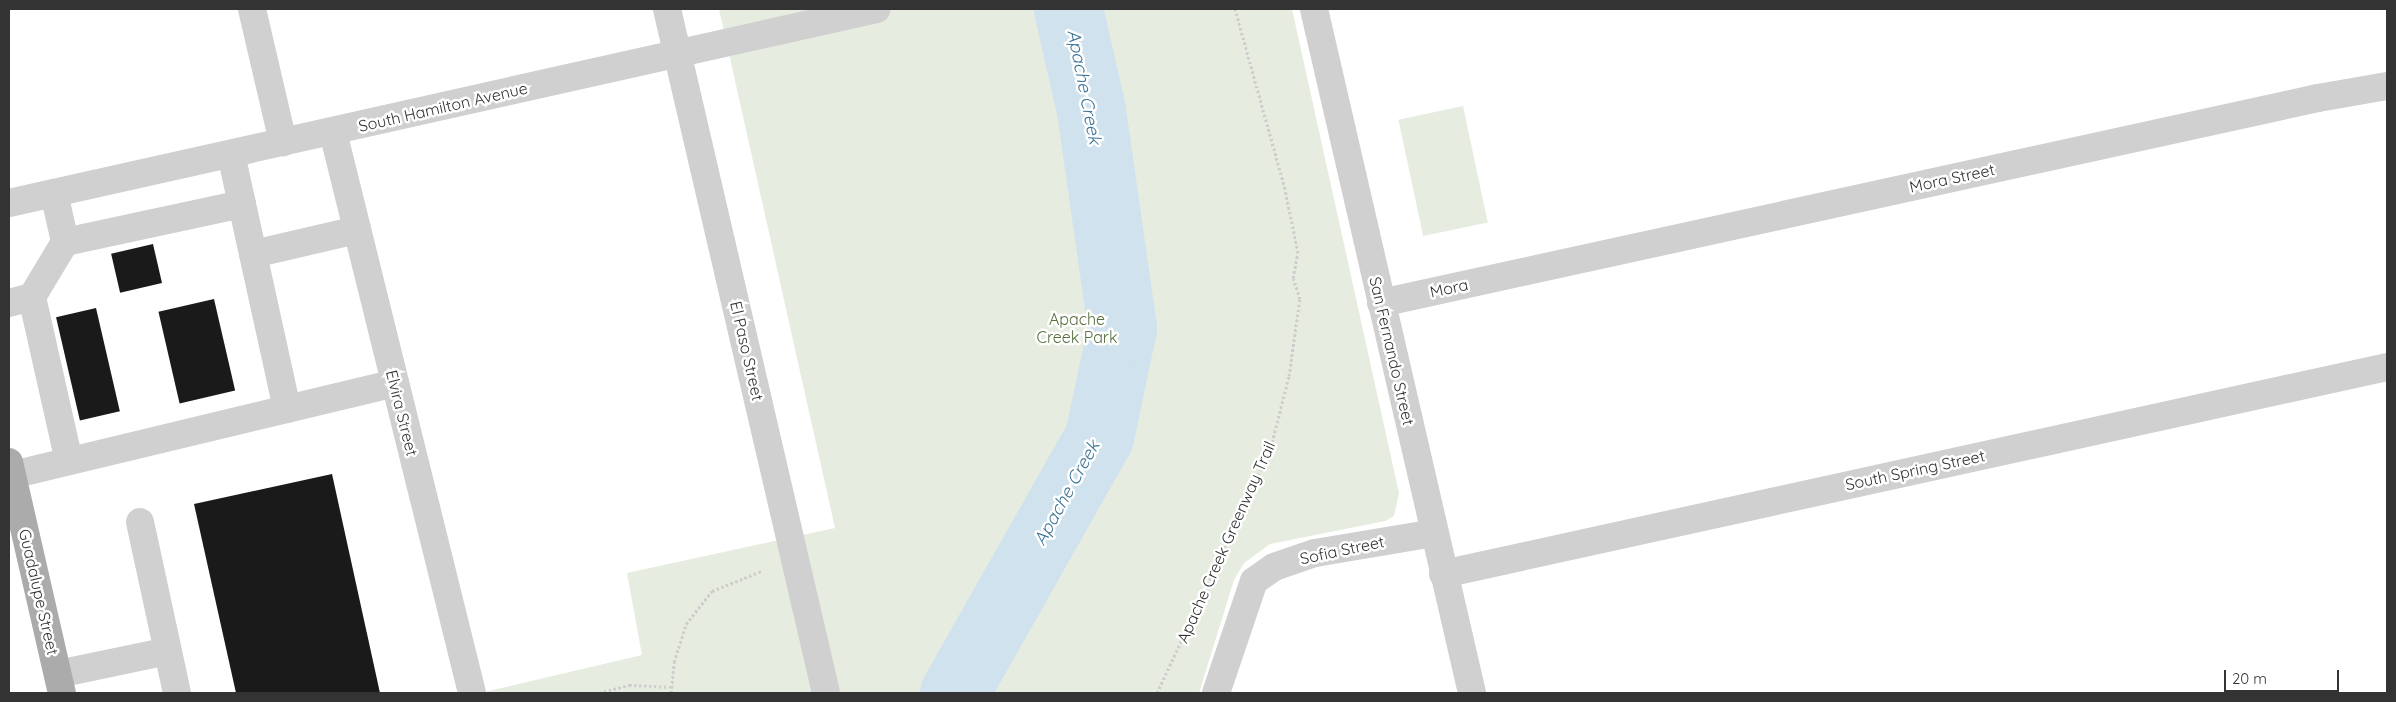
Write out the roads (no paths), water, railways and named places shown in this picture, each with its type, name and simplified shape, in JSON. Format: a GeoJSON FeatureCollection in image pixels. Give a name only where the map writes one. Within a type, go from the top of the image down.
{"type":"FeatureCollection","features":[{"type":"Feature","properties":{"kind":"main road","name":"Guadalupe Street"},"geometry":{"type":"LineString","coordinates":[[10,469],[60,684]]}},
{"type":"Feature","properties":{"kind":"street"},"geometry":{"type":"LineString","coordinates":[[252,9],[283,142]]}},
{"type":"Feature","properties":{"kind":"street","name":"El Paso Street"},"geometry":{"type":"LineString","coordinates":[[667,9],[679,53],[826,693]]}},
{"type":"Feature","properties":{"kind":"street","name":"South Hamilton Avenue"},"geometry":{"type":"LineString","coordinates":[[9,203],[877,9]]}},
{"type":"Feature","properties":{"kind":"street","name":"San Fernando Street"},"geometry":{"type":"LineString","coordinates":[[1314,9],[1472,693]]}},
{"type":"Feature","properties":{"kind":"street","name":"Mora Street"},"geometry":{"type":"LineString","coordinates":[[1517,274],[2318,98],[2387,86]]}},
{"type":"Feature","properties":{"kind":"street","name":"Elvira Street"},"geometry":{"type":"LineString","coordinates":[[333,132],[472,693]]}},
{"type":"Feature","properties":{"kind":"street"},"geometry":{"type":"LineString","coordinates":[[231,154],[287,409]]}},
{"type":"Feature","properties":{"kind":"street"},"geometry":{"type":"LineString","coordinates":[[54,193],[65,242]]}},
{"type":"Feature","properties":{"kind":"street"},"geometry":{"type":"LineString","coordinates":[[69,461],[21,300],[65,242],[242,204]]}},
{"type":"Feature","properties":{"kind":"street"},"geometry":{"type":"LineString","coordinates":[[253,254],[357,230]]}},
{"type":"Feature","properties":{"kind":"street","name":"Mora"},"geometry":{"type":"LineString","coordinates":[[1381,303],[1517,274]]}},
{"type":"Feature","properties":{"kind":"street","name":"South Spring Street"},"geometry":{"type":"LineString","coordinates":[[1443,574],[2387,367]]}},
{"type":"Feature","properties":{"kind":"street"},"geometry":{"type":"LineString","coordinates":[[10,469],[69,461],[395,384]]}},
{"type":"Feature","properties":{"kind":"street"},"geometry":{"type":"LineString","coordinates":[[140,522],[177,693]]}},
{"type":"Feature","properties":{"kind":"street","name":"Sofia Street"},"geometry":{"type":"LineString","coordinates":[[1216,693],[1254,581],[1274,567],[1314,553],[1434,533]]}},
{"type":"Feature","properties":{"kind":"street"},"geometry":{"type":"LineString","coordinates":[[60,684],[168,651]]}},
{"type":"Feature","properties":{"kind":"waterway","name":"Apache Creek"},"geometry":{"type":"LineString","coordinates":[[954,693],[1099,437],[1122,328],[1091,110],[1068,9]]}},
{"type":"Feature","properties":{"kind":"park label","name":"Apache Creek Park"},"geometry":{"type":"Point","coordinates":[1077,328]}}]}
